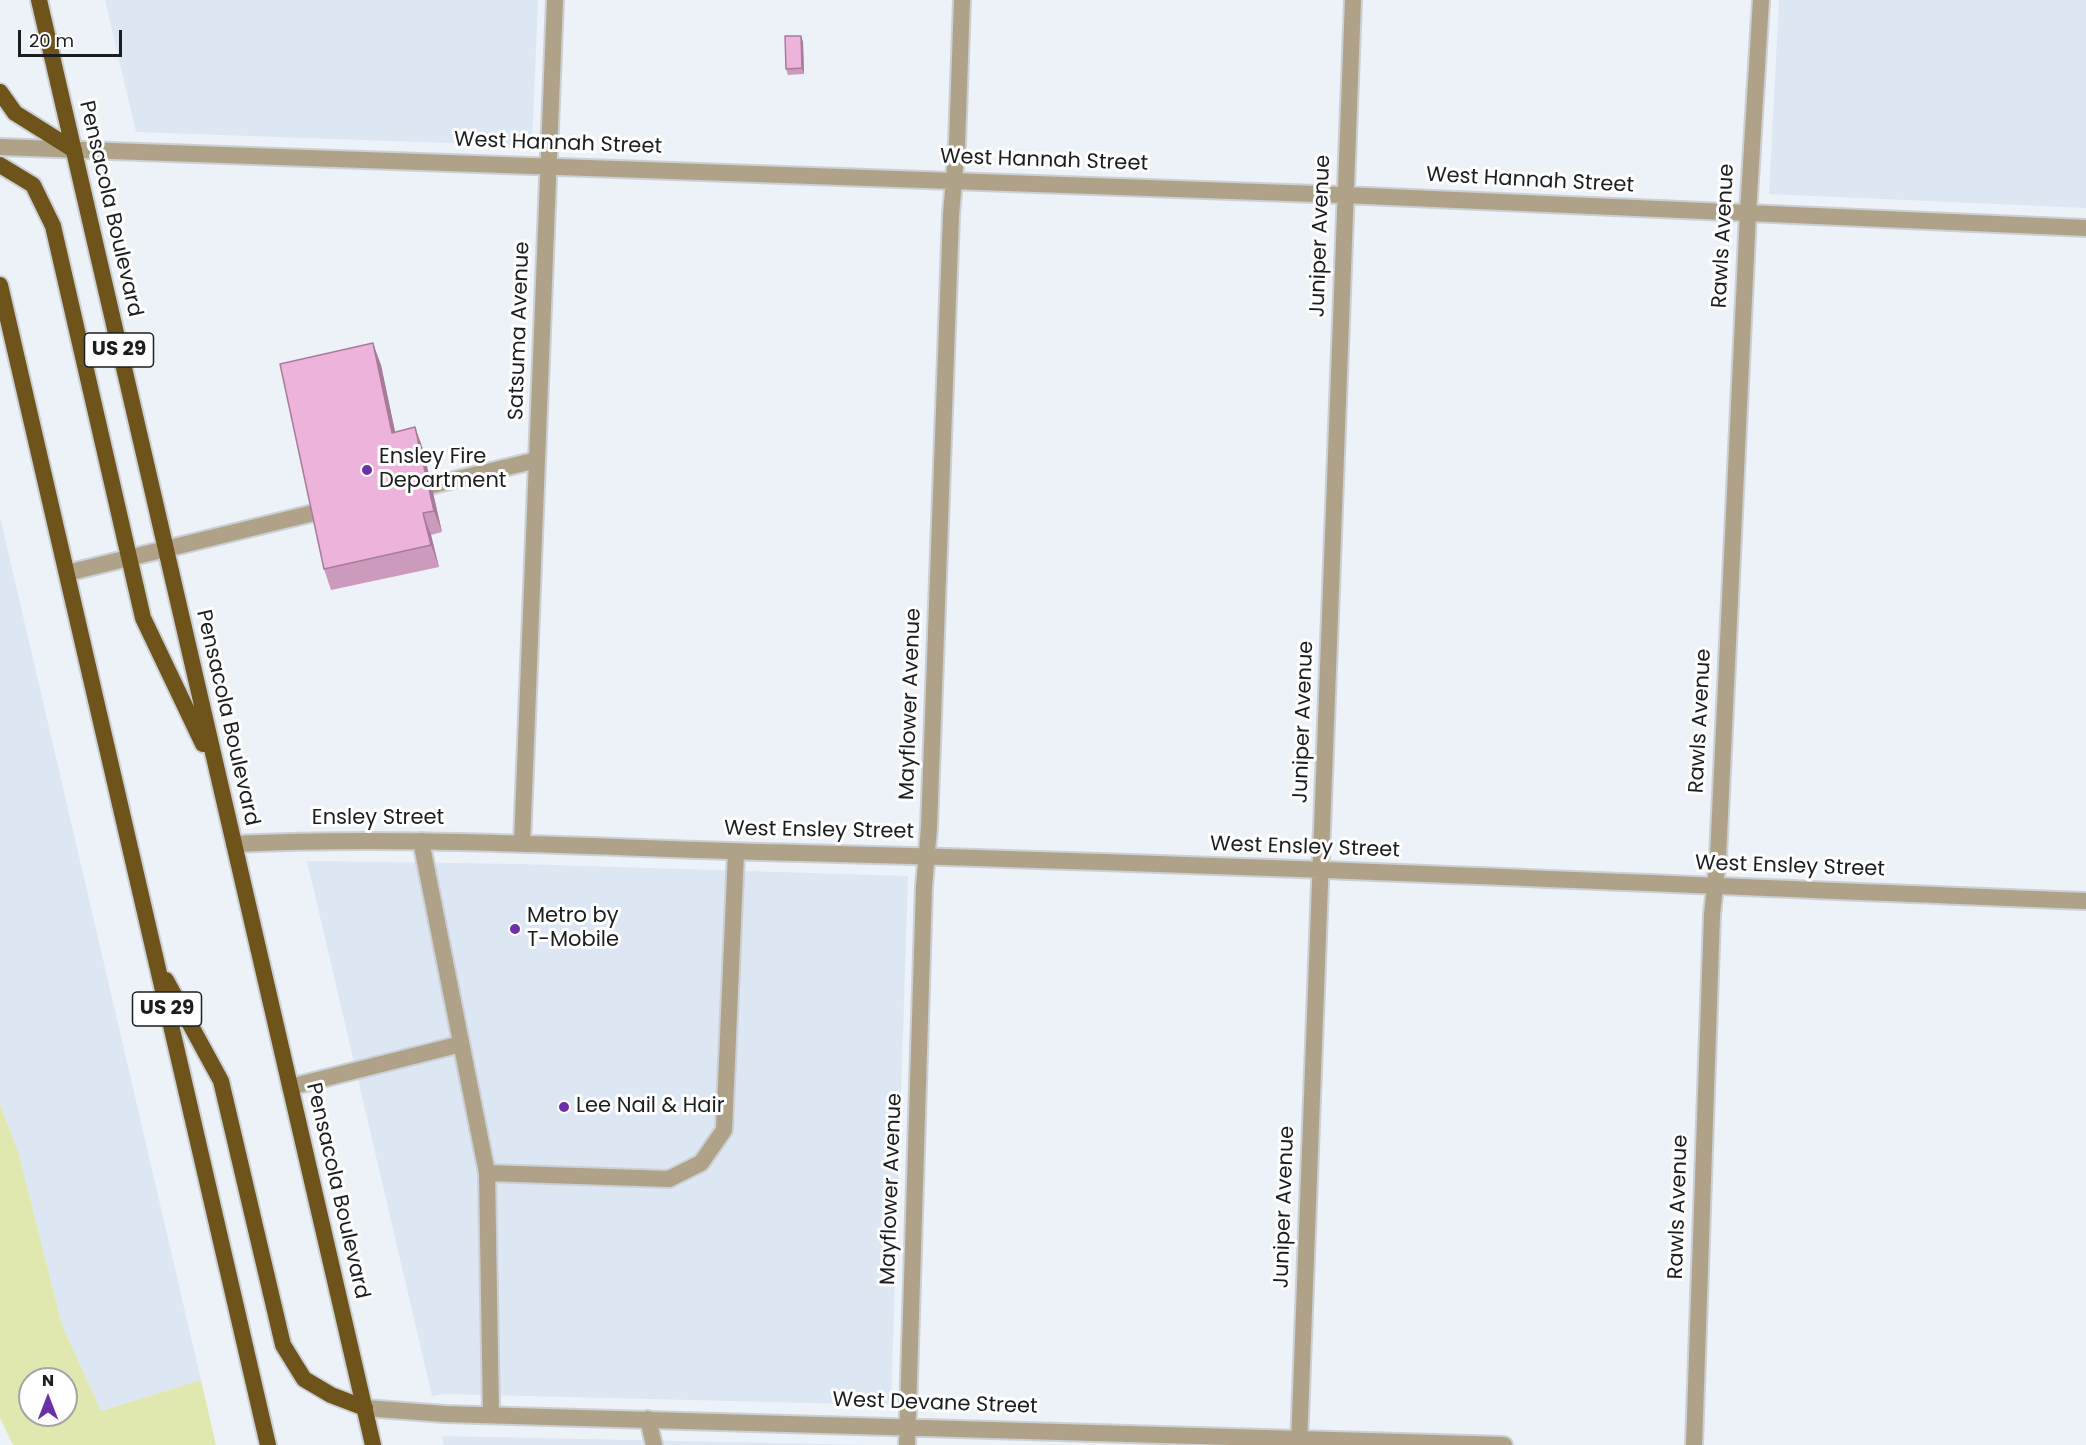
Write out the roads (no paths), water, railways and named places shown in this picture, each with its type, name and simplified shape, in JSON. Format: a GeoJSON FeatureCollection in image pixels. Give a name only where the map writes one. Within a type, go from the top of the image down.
{"type":"FeatureCollection","features":[{"type":"Feature","properties":{"kind":"highway","name":"Pensacola Boulevard"},"geometry":{"type":"LineString","coordinates":[[39,0],[373,1445]]}},
{"type":"Feature","properties":{"kind":"highway"},"geometry":{"type":"LineString","coordinates":[[0,92],[15,113],[74,150]]}},
{"type":"Feature","properties":{"kind":"highway"},"geometry":{"type":"LineString","coordinates":[[0,165],[33,184],[53,226],[143,618],[217,772]]}},
{"type":"Feature","properties":{"kind":"highway","name":"US 29"},"geometry":{"type":"LineString","coordinates":[[0,285],[268,1445]]}},
{"type":"Feature","properties":{"kind":"highway"},"geometry":{"type":"LineString","coordinates":[[156,961],[221,1081],[283,1345],[304,1379],[332,1395],[365,1408]]}},
{"type":"Feature","properties":{"kind":"street","name":"Satsuma Avenue"},"geometry":{"type":"LineString","coordinates":[[522,844],[555,0]]}},
{"type":"Feature","properties":{"kind":"street","name":"Mayflower Avenue"},"geometry":{"type":"LineString","coordinates":[[907,1445],[926,856],[962,0]]}},
{"type":"Feature","properties":{"kind":"street","name":"Juniper Avenue"},"geometry":{"type":"LineString","coordinates":[[1299,1441],[1353,0]]}},
{"type":"Feature","properties":{"kind":"street","name":"Rawls Avenue"},"geometry":{"type":"LineString","coordinates":[[1694,1445],[1715,886],[1748,213],[1761,0]]}},
{"type":"Feature","properties":{"kind":"street","name":"West Hannah Street"},"geometry":{"type":"LineString","coordinates":[[0,147],[1344,195],[2086,228]]}},
{"type":"Feature","properties":{"kind":"street"},"geometry":{"type":"LineString","coordinates":[[400,493],[537,460]]}},
{"type":"Feature","properties":{"kind":"street"},"geometry":{"type":"LineString","coordinates":[[66,573],[347,505]]}},
{"type":"Feature","properties":{"kind":"street","name":"Ensley Street"},"geometry":{"type":"LineString","coordinates":[[234,844],[326,840],[522,844]]}},
{"type":"Feature","properties":{"kind":"street"},"geometry":{"type":"LineString","coordinates":[[421,841],[487,1173],[491,1415]]}},
{"type":"Feature","properties":{"kind":"street","name":"West Ensley Street"},"geometry":{"type":"LineString","coordinates":[[522,844],[926,856],[2086,901]]}},
{"type":"Feature","properties":{"kind":"street"},"geometry":{"type":"LineString","coordinates":[[487,1173],[669,1179],[701,1163],[724,1130],[736,852]]}},
{"type":"Feature","properties":{"kind":"street"},"geometry":{"type":"LineString","coordinates":[[290,1087],[461,1044]]}},
{"type":"Feature","properties":{"kind":"street","name":"West Devane Street"},"geometry":{"type":"LineString","coordinates":[[365,1408],[491,1415],[908,1426],[1299,1441],[1504,1445]]}},
{"type":"Feature","properties":{"kind":"street"},"geometry":{"type":"LineString","coordinates":[[648,1419],[654,1445]]}},
{"type":"Feature","properties":{"kind":"place","name":"Ensley Fire Department"},"geometry":{"type":"Point","coordinates":[367,470]}},
{"type":"Feature","properties":{"kind":"place","name":"Metro by T-Mobile"},"geometry":{"type":"Point","coordinates":[515,929]}},
{"type":"Feature","properties":{"kind":"place","name":"Lee Nail & Hair"},"geometry":{"type":"Point","coordinates":[564,1107]}}]}
